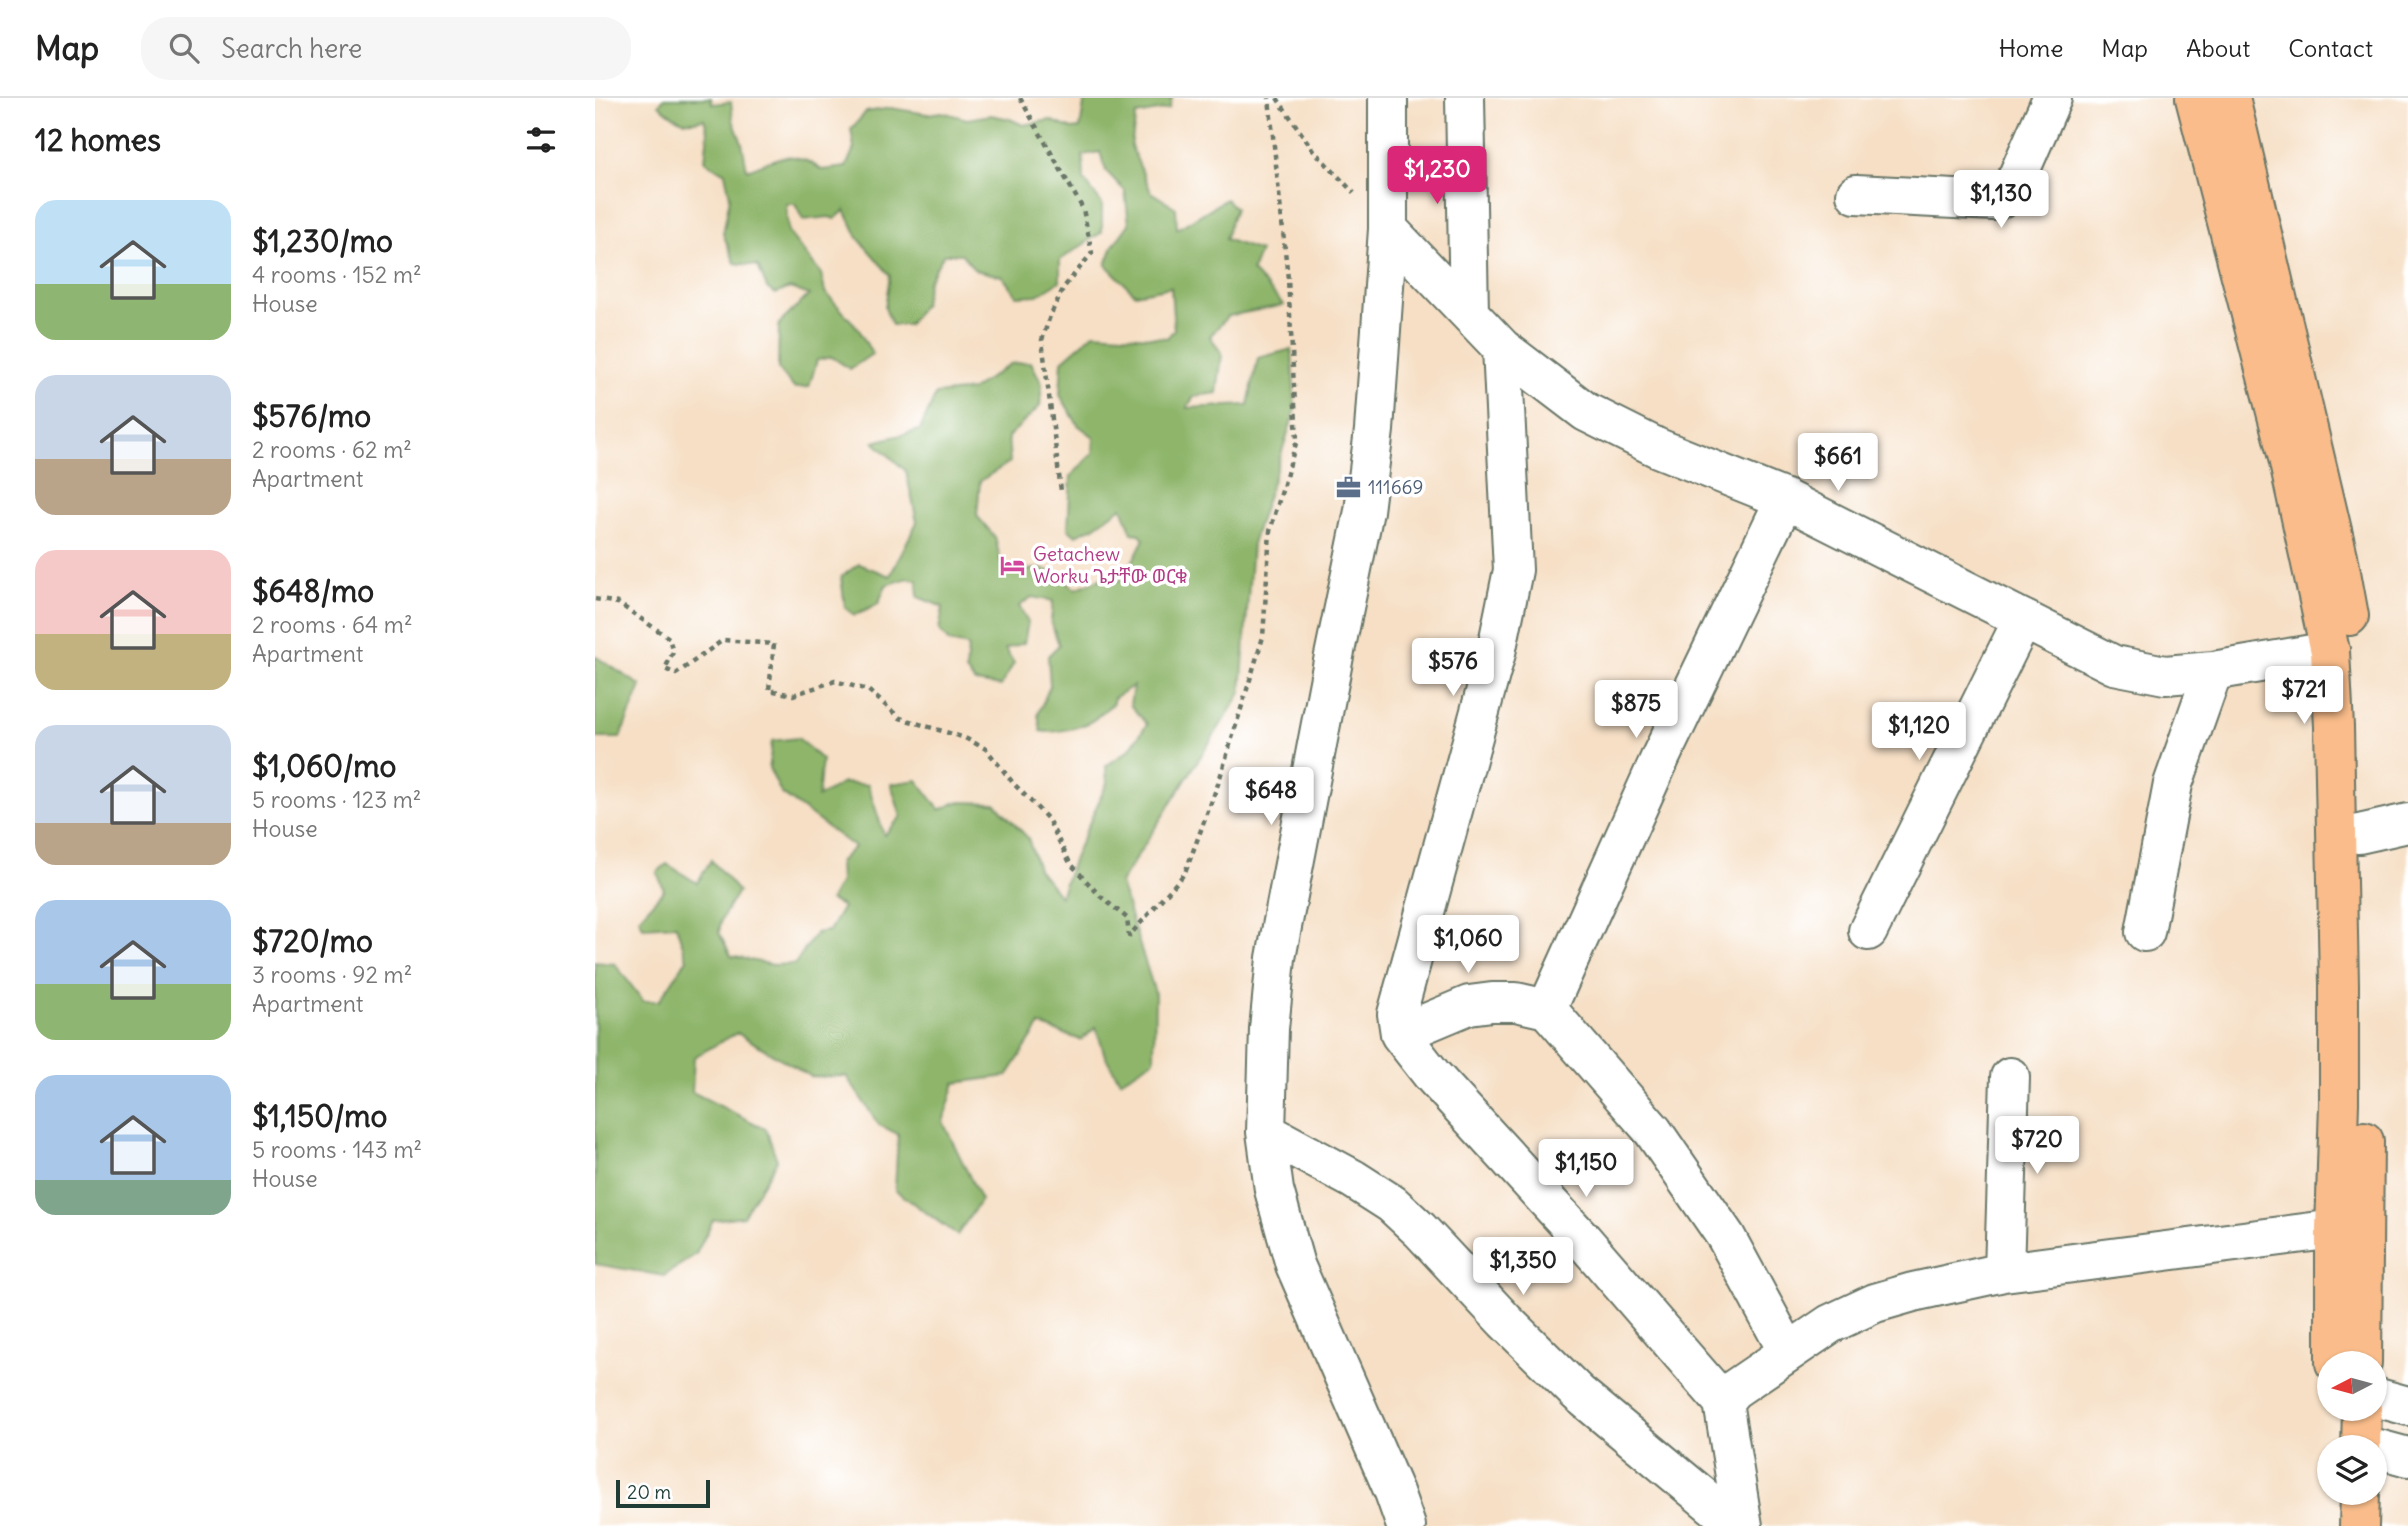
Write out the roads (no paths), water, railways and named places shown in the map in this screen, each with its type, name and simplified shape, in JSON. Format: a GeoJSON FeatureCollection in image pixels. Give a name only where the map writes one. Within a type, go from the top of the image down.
{"type":"FeatureCollection","features":[{"type":"Feature","properties":{"kind":"main road"},"geometry":{"type":"LineString","coordinates":[[2195,98],[2338,556],[2352,632],[2357,689],[2364,1126],[2362,1351]]}},
{"type":"Feature","properties":{"kind":"main road"},"geometry":{"type":"LineString","coordinates":[[2230,98],[2282,381],[2288,458],[2330,651],[2339,984],[2336,1351]]}},
{"type":"Feature","properties":{"kind":"main road"},"geometry":{"type":"LineString","coordinates":[[2335,1505],[2335,1526]]}},
{"type":"Feature","properties":{"kind":"main road"},"geometry":{"type":"LineString","coordinates":[[2359,1526],[2360,1505]]}},
{"type":"Feature","properties":{"kind":"street"},"geometry":{"type":"LineString","coordinates":[[1388,98],[1388,229],[1374,430],[1364,511],[1276,958],[1269,1029],[1266,1132],[1274,1190],[1295,1265],[1394,1492],[1406,1526]]}},
{"type":"Feature","properties":{"kind":"street"},"geometry":{"type":"LineString","coordinates":[[1465,98],[1469,313]]}},
{"type":"Feature","properties":{"kind":"street"},"geometry":{"type":"LineString","coordinates":[[1856,194],[1994,201],[2010,194],[2052,98]]}},
{"type":"Feature","properties":{"kind":"street"},"geometry":{"type":"LineString","coordinates":[[1388,229],[1501,348],[1586,412],[1658,448],[1784,499],[2114,665],[2165,675],[2213,671],[2330,651]]}},
{"type":"Feature","properties":{"kind":"street"},"geometry":{"type":"LineString","coordinates":[[1501,348],[1513,570],[1496,653],[1397,1014],[1400,1034],[1432,1075],[1583,1240],[1723,1402],[1741,1526]]}},
{"type":"Feature","properties":{"kind":"street"},"geometry":{"type":"LineString","coordinates":[[1547,1009],[1661,756],[1784,499]]}},
{"type":"Feature","properties":{"kind":"street"},"geometry":{"type":"LineString","coordinates":[[1868,931],[2023,619]]}},
{"type":"Feature","properties":{"kind":"street"},"geometry":{"type":"LineString","coordinates":[[2145,932],[2173,785],[2213,671]]}},
{"type":"Feature","properties":{"kind":"street"},"geometry":{"type":"LineString","coordinates":[[2359,834],[2408,823]]}},
{"type":"Feature","properties":{"kind":"street"},"geometry":{"type":"LineString","coordinates":[[1400,1034],[1469,1005],[1516,1002],[1547,1009],[1653,1131],[1726,1237],[1788,1352]]}},
{"type":"Feature","properties":{"kind":"street"},"geometry":{"type":"LineString","coordinates":[[2004,1272],[2010,1077]]}},
{"type":"Feature","properties":{"kind":"street"},"geometry":{"type":"LineString","coordinates":[[1266,1132],[1353,1179],[1392,1205],[1420,1230],[1505,1321],[1578,1393],[1741,1526]]}},
{"type":"Feature","properties":{"kind":"street"},"geometry":{"type":"LineString","coordinates":[[1723,1402],[1733,1390],[1830,1324],[1875,1303],[2004,1272],[2335,1229]]}},
{"type":"Feature","properties":{"kind":"street"},"geometry":{"type":"LineString","coordinates":[[2387,1400],[2408,1406]]}},
{"type":"Feature","properties":{"kind":"street"},"geometry":{"type":"LineString","coordinates":[[2387,1449],[2408,1457]]}},
{"type":"Feature","properties":{"kind":"place","name":"111669"},"geometry":{"type":"Point","coordinates":[1348,487]}},
{"type":"Feature","properties":{"kind":"place","name":"Getachew Worku ጌታቸው ወርቁ"},"geometry":{"type":"Point","coordinates":[1013,565]}}]}
